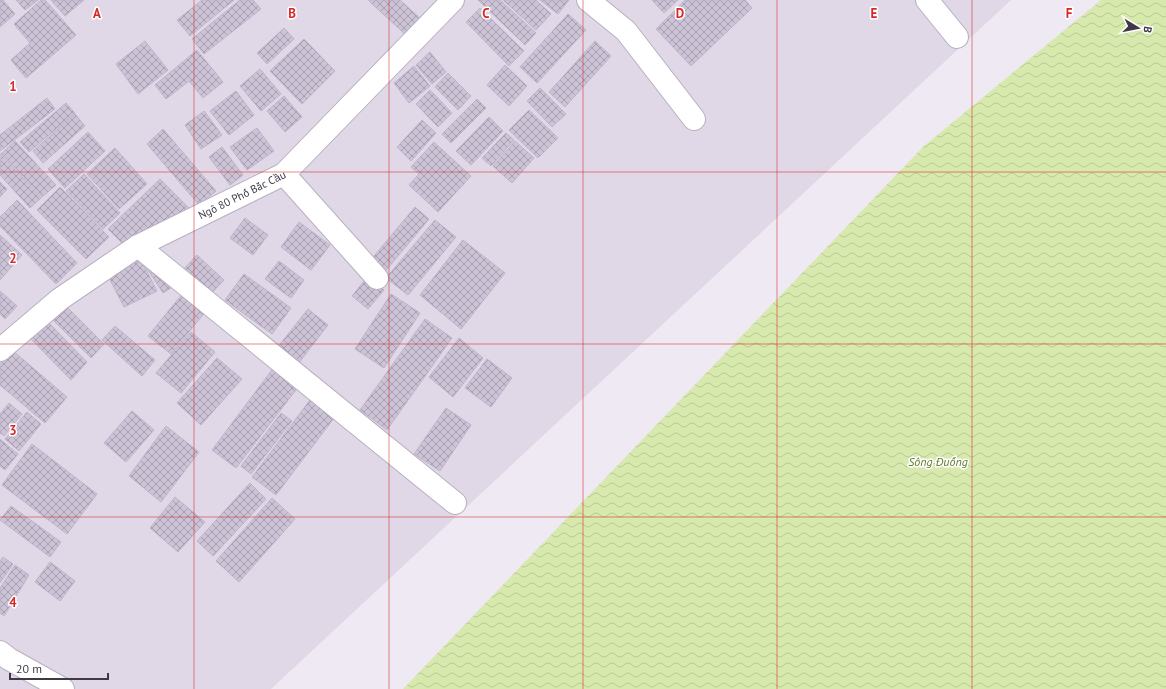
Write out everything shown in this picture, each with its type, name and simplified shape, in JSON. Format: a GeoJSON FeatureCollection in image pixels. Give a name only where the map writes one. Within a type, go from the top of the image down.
{"type":"FeatureCollection","features":[{"type":"Feature","properties":{"kind":"street","name":"Ngõ 80 Phố Bắc Cầu"},"geometry":{"type":"LineString","coordinates":[[0,350],[60,299],[138,246],[284,174],[453,0]]}},
{"type":"Feature","properties":{"kind":"street"},"geometry":{"type":"LineString","coordinates":[[588,0],[626,31],[694,120]]}},
{"type":"Feature","properties":{"kind":"street"},"geometry":{"type":"LineString","coordinates":[[927,0],[957,38]]}},
{"type":"Feature","properties":{"kind":"street"},"geometry":{"type":"LineString","coordinates":[[284,174],[377,278]]}},
{"type":"Feature","properties":{"kind":"street"},"geometry":{"type":"LineString","coordinates":[[138,246],[455,503]]}},
{"type":"Feature","properties":{"kind":"street"},"geometry":{"type":"LineString","coordinates":[[0,652],[9,659],[63,689]]}},
{"type":"Feature","properties":{"kind":"shaded area"},"geometry":{"type":"Polygon","coordinates":[[[0,0],[1011,0],[271,689],[0,689],[0,0]]]}},
{"type":"Feature","properties":{"kind":"water","name":"Sông Đuống"},"geometry":{"type":"Polygon","coordinates":[[[1101,0],[1166,0],[1166,689],[403,689],[924,146],[1101,0]]]}},
{"type":"Feature","properties":{"kind":"building"},"geometry":{"type":"Polygon","coordinates":[[[0,0],[3,0],[15,14],[0,27],[0,0]]]}},
{"type":"Feature","properties":{"kind":"building"},"geometry":{"type":"Polygon","coordinates":[[[16,0],[38,0],[25,10],[16,0]]]}},
{"type":"Feature","properties":{"kind":"building"},"geometry":{"type":"Polygon","coordinates":[[[41,0],[45,0],[76,35],[26,78],[11,60],[30,43],[14,24],[41,0]]]}},
{"type":"Feature","properties":{"kind":"building"},"geometry":{"type":"Polygon","coordinates":[[[51,0],[84,0],[65,16],[51,0]]]}},
{"type":"Feature","properties":{"kind":"building"},"geometry":{"type":"Polygon","coordinates":[[[202,0],[234,0],[190,36],[177,20],[202,0]]]}},
{"type":"Feature","properties":{"kind":"building"},"geometry":{"type":"Polygon","coordinates":[[[240,0],[253,0],[261,9],[204,54],[192,39],[240,0]]]}},
{"type":"Feature","properties":{"kind":"building"},"geometry":{"type":"Polygon","coordinates":[[[369,0],[400,0],[423,21],[408,37],[369,0]]]}},
{"type":"Feature","properties":{"kind":"building"},"geometry":{"type":"Polygon","coordinates":[[[478,0],[500,0],[536,33],[525,45],[478,0]]]}},
{"type":"Feature","properties":{"kind":"building"},"geometry":{"type":"Polygon","coordinates":[[[503,0],[536,0],[551,14],[536,30],[503,0]]]}},
{"type":"Feature","properties":{"kind":"building"},"geometry":{"type":"Polygon","coordinates":[[[540,0],[569,0],[558,14],[540,0]]]}},
{"type":"Feature","properties":{"kind":"building"},"geometry":{"type":"Polygon","coordinates":[[[652,0],[678,0],[664,13],[652,0]]]}},
{"type":"Feature","properties":{"kind":"building"},"geometry":{"type":"Polygon","coordinates":[[[685,0],[745,0],[752,8],[691,66],[656,29],[685,0]]]}},
{"type":"Feature","properties":{"kind":"building"},"geometry":{"type":"Polygon","coordinates":[[[480,8],[524,51],[509,66],[466,22],[480,8]]]}},
{"type":"Feature","properties":{"kind":"building"},"geometry":{"type":"Polygon","coordinates":[[[568,14],[586,30],[537,83],[520,67],[568,14]]]}},
{"type":"Feature","properties":{"kind":"building"},"geometry":{"type":"Polygon","coordinates":[[[284,28],[294,39],[267,64],[257,53],[284,28]]]}},
{"type":"Feature","properties":{"kind":"building"},"geometry":{"type":"Polygon","coordinates":[[[304,39],[335,71],[302,104],[270,71],[304,39]]]}},
{"type":"Feature","properties":{"kind":"building"},"geometry":{"type":"Polygon","coordinates":[[[145,41],[168,70],[138,94],[116,64],[145,41]]]}},
{"type":"Feature","properties":{"kind":"building"},"geometry":{"type":"Polygon","coordinates":[[[595,41],[611,56],[565,107],[549,92],[595,41]]]}},
{"type":"Feature","properties":{"kind":"building"},"geometry":{"type":"Polygon","coordinates":[[[197,50],[223,82],[203,98],[189,81],[166,99],[155,85],[197,50]]]}},
{"type":"Feature","properties":{"kind":"building"},"geometry":{"type":"Polygon","coordinates":[[[430,52],[446,72],[432,84],[416,65],[430,52]]]}},
{"type":"Feature","properties":{"kind":"building"},"geometry":{"type":"Polygon","coordinates":[[[505,65],[527,86],[509,106],[487,85],[505,65]]]}},
{"type":"Feature","properties":{"kind":"building"},"geometry":{"type":"Polygon","coordinates":[[[414,66],[430,86],[409,103],[394,83],[414,66]]]}},
{"type":"Feature","properties":{"kind":"building"},"geometry":{"type":"Polygon","coordinates":[[[260,69],[281,94],[261,111],[240,86],[260,69]]]}},
{"type":"Feature","properties":{"kind":"building"},"geometry":{"type":"Polygon","coordinates":[[[448,73],[471,96],[458,110],[435,87],[448,73]]]}},
{"type":"Feature","properties":{"kind":"building"},"geometry":{"type":"Polygon","coordinates":[[[540,88],[566,114],[552,127],[527,101],[540,88]]]}},
{"type":"Feature","properties":{"kind":"building"},"geometry":{"type":"Polygon","coordinates":[[[430,90],[452,113],[438,127],[416,104],[430,90]]]}},
{"type":"Feature","properties":{"kind":"building"},"geometry":{"type":"Polygon","coordinates":[[[236,91],[254,115],[229,135],[210,111],[236,91]]]}},
{"type":"Feature","properties":{"kind":"building"},"geometry":{"type":"Polygon","coordinates":[[[284,96],[302,117],[285,132],[267,111],[284,96]]]}},
{"type":"Feature","properties":{"kind":"building"},"geometry":{"type":"Polygon","coordinates":[[[47,98],[55,109],[0,151],[0,135],[47,98]]]}},
{"type":"Feature","properties":{"kind":"building"},"geometry":{"type":"Polygon","coordinates":[[[477,99],[486,108],[451,143],[442,134],[477,99]]]}},
{"type":"Feature","properties":{"kind":"building"},"geometry":{"type":"Polygon","coordinates":[[[66,103],[75,113],[29,152],[20,142],[66,103]]]}},
{"type":"Feature","properties":{"kind":"building"},"geometry":{"type":"Polygon","coordinates":[[[529,110],[558,138],[538,158],[509,130],[529,110]]]}},
{"type":"Feature","properties":{"kind":"building"},"geometry":{"type":"Polygon","coordinates":[[[204,111],[222,135],[201,149],[185,125],[204,111]]]}},
{"type":"Feature","properties":{"kind":"building"},"geometry":{"type":"Polygon","coordinates":[[[75,114],[85,126],[43,163],[33,151],[75,114]]]}},
{"type":"Feature","properties":{"kind":"building"},"geometry":{"type":"Polygon","coordinates":[[[489,117],[503,131],[471,165],[456,151],[489,117]]]}},
{"type":"Feature","properties":{"kind":"building"},"geometry":{"type":"Polygon","coordinates":[[[422,120],[436,133],[411,161],[397,147],[422,120]]]}},
{"type":"Feature","properties":{"kind":"building"},"geometry":{"type":"Polygon","coordinates":[[[257,128],[274,151],[247,170],[230,147],[257,128]]]}},
{"type":"Feature","properties":{"kind":"building"},"geometry":{"type":"Polygon","coordinates":[[[163,129],[216,191],[199,205],[147,144],[163,129]]]}},
{"type":"Feature","properties":{"kind":"building"},"geometry":{"type":"Polygon","coordinates":[[[88,132],[105,151],[65,188],[48,169],[88,132]]]}},
{"type":"Feature","properties":{"kind":"building"},"geometry":{"type":"Polygon","coordinates":[[[506,133],[514,140],[491,166],[482,158],[506,133]]]}},
{"type":"Feature","properties":{"kind":"building"},"geometry":{"type":"Polygon","coordinates":[[[15,141],[56,185],[42,197],[2,153],[15,141]]]}},
{"type":"Feature","properties":{"kind":"building"},"geometry":{"type":"Polygon","coordinates":[[[515,141],[534,158],[512,183],[493,166],[515,141]]]}},
{"type":"Feature","properties":{"kind":"building"},"geometry":{"type":"Polygon","coordinates":[[[434,142],[471,176],[438,212],[409,185],[419,174],[411,167],[434,142]]]}},
{"type":"Feature","properties":{"kind":"building"},"geometry":{"type":"Polygon","coordinates":[[[222,147],[243,175],[230,185],[209,157],[222,147]]]}},
{"type":"Feature","properties":{"kind":"building"},"geometry":{"type":"Polygon","coordinates":[[[115,148],[147,184],[119,209],[87,174],[115,148]]]}},
{"type":"Feature","properties":{"kind":"building"},"geometry":{"type":"Polygon","coordinates":[[[1,153],[41,198],[30,208],[0,175],[1,153]]]}},
{"type":"Feature","properties":{"kind":"building"},"geometry":{"type":"Polygon","coordinates":[[[84,174],[120,213],[103,229],[66,191],[84,174]]]}},
{"type":"Feature","properties":{"kind":"building"},"geometry":{"type":"Polygon","coordinates":[[[160,179],[196,215],[122,243],[108,229],[160,179]]]}},
{"type":"Feature","properties":{"kind":"building"},"geometry":{"type":"Polygon","coordinates":[[[0,182],[7,189],[0,197],[0,182]]]}},
{"type":"Feature","properties":{"kind":"building"},"geometry":{"type":"Polygon","coordinates":[[[60,187],[109,237],[86,259],[37,210],[60,187]]]}},
{"type":"Feature","properties":{"kind":"building"},"geometry":{"type":"Polygon","coordinates":[[[17,200],[77,263],[56,284],[0,226],[0,217],[17,200]]]}},
{"type":"Feature","properties":{"kind":"building"},"geometry":{"type":"Polygon","coordinates":[[[415,207],[429,219],[383,274],[369,262],[415,207]]]}},
{"type":"Feature","properties":{"kind":"building"},"geometry":{"type":"Polygon","coordinates":[[[245,218],[268,235],[253,255],[230,238],[245,218]]]}},
{"type":"Feature","properties":{"kind":"building"},"geometry":{"type":"Polygon","coordinates":[[[435,220],[456,237],[408,295],[386,278],[435,220]]]}},
{"type":"Feature","properties":{"kind":"building"},"geometry":{"type":"Polygon","coordinates":[[[299,222],[330,245],[311,270],[281,247],[299,222]]]}},
{"type":"Feature","properties":{"kind":"building"},"geometry":{"type":"Polygon","coordinates":[[[0,235],[22,255],[0,280],[0,235]]]}},
{"type":"Feature","properties":{"kind":"building"},"geometry":{"type":"Polygon","coordinates":[[[463,240],[505,273],[461,329],[420,295],[463,240]]]}},
{"type":"Feature","properties":{"kind":"building"},"geometry":{"type":"Polygon","coordinates":[[[197,255],[224,280],[208,297],[181,272],[197,255]]]}},
{"type":"Feature","properties":{"kind":"building"},"geometry":{"type":"Polygon","coordinates":[[[140,258],[157,291],[124,307],[107,274],[140,258]]]}},
{"type":"Feature","properties":{"kind":"building"},"geometry":{"type":"Polygon","coordinates":[[[152,259],[171,288],[163,293],[144,264],[152,259]]]}},
{"type":"Feature","properties":{"kind":"building"},"geometry":{"type":"Polygon","coordinates":[[[279,261],[304,280],[291,298],[265,279],[279,261]]]}},
{"type":"Feature","properties":{"kind":"building"},"geometry":{"type":"Polygon","coordinates":[[[244,274],[291,308],[272,334],[225,300],[244,274]]]}},
{"type":"Feature","properties":{"kind":"building"},"geometry":{"type":"Polygon","coordinates":[[[368,276],[384,290],[368,309],[352,296],[368,276]]]}},
{"type":"Feature","properties":{"kind":"building"},"geometry":{"type":"Polygon","coordinates":[[[0,291],[17,306],[5,319],[0,314],[0,291]]]}},
{"type":"Feature","properties":{"kind":"building"},"geometry":{"type":"Polygon","coordinates":[[[183,293],[206,311],[171,354],[148,336],[183,293]]]}},
{"type":"Feature","properties":{"kind":"building"},"geometry":{"type":"Polygon","coordinates":[[[391,294],[420,313],[384,368],[355,349],[391,294]]]}},
{"type":"Feature","properties":{"kind":"building"},"geometry":{"type":"Polygon","coordinates":[[[65,305],[104,344],[91,358],[51,318],[65,305]]]}},
{"type":"Feature","properties":{"kind":"building"},"geometry":{"type":"Polygon","coordinates":[[[308,309],[328,325],[298,364],[277,348],[308,309]]]}},
{"type":"Feature","properties":{"kind":"building"},"geometry":{"type":"Polygon","coordinates":[[[425,319],[452,338],[387,430],[360,410],[425,319]]]}},
{"type":"Feature","properties":{"kind":"building"},"geometry":{"type":"Polygon","coordinates":[[[48,322],[87,362],[71,380],[31,339],[48,322]]]}},
{"type":"Feature","properties":{"kind":"building"},"geometry":{"type":"Polygon","coordinates":[[[115,326],[155,360],[142,376],[102,340],[115,326]]]}},
{"type":"Feature","properties":{"kind":"building"},"geometry":{"type":"Polygon","coordinates":[[[191,332],[215,352],[181,393],[156,373],[191,332]]]}},
{"type":"Feature","properties":{"kind":"building"},"geometry":{"type":"Polygon","coordinates":[[[459,338],[483,358],[453,397],[429,377],[459,338]]]}},
{"type":"Feature","properties":{"kind":"building"},"geometry":{"type":"Polygon","coordinates":[[[12,350],[67,397],[45,423],[0,385],[0,364],[12,350]]]}},
{"type":"Feature","properties":{"kind":"building"},"geometry":{"type":"Polygon","coordinates":[[[217,358],[242,379],[201,425],[177,403],[217,358]]]}},
{"type":"Feature","properties":{"kind":"building"},"geometry":{"type":"Polygon","coordinates":[[[487,359],[512,378],[491,407],[465,388],[487,359]]]}},
{"type":"Feature","properties":{"kind":"building"},"geometry":{"type":"Polygon","coordinates":[[[274,367],[299,386],[236,468],[212,450],[274,367]]]}},
{"type":"Feature","properties":{"kind":"building"},"geometry":{"type":"Polygon","coordinates":[[[313,396],[337,414],[276,495],[252,477],[313,396]]]}},
{"type":"Feature","properties":{"kind":"building"},"geometry":{"type":"Polygon","coordinates":[[[9,403],[22,414],[4,436],[0,433],[0,414],[9,403]]]}},
{"type":"Feature","properties":{"kind":"building"},"geometry":{"type":"Polygon","coordinates":[[[446,408],[471,425],[440,471],[414,454],[446,408]]]}},
{"type":"Feature","properties":{"kind":"building"},"geometry":{"type":"Polygon","coordinates":[[[132,411],[154,430],[126,462],[104,443],[132,411]]]}},
{"type":"Feature","properties":{"kind":"building"},"geometry":{"type":"Polygon","coordinates":[[[27,412],[41,424],[19,451],[5,439],[27,412]]]}},
{"type":"Feature","properties":{"kind":"building"},"geometry":{"type":"Polygon","coordinates":[[[281,413],[292,421],[251,474],[241,466],[281,413]]]}},
{"type":"Feature","properties":{"kind":"building"},"geometry":{"type":"Polygon","coordinates":[[[166,426],[199,452],[161,502],[129,476],[166,426]]]}},
{"type":"Feature","properties":{"kind":"building"},"geometry":{"type":"Polygon","coordinates":[[[0,439],[18,454],[5,470],[0,466],[0,439]]]}},
{"type":"Feature","properties":{"kind":"building"},"geometry":{"type":"Polygon","coordinates":[[[32,444],[97,494],[67,534],[2,485],[32,444]]]}},
{"type":"Feature","properties":{"kind":"building"},"geometry":{"type":"Polygon","coordinates":[[[250,483],[266,499],[213,556],[197,541],[250,483]]]}},
{"type":"Feature","properties":{"kind":"building"},"geometry":{"type":"Polygon","coordinates":[[[175,497],[205,522],[178,552],[150,528],[175,497]]]}},
{"type":"Feature","properties":{"kind":"building"},"geometry":{"type":"Polygon","coordinates":[[[272,498],[295,519],[239,582],[216,561],[272,498]]]}},
{"type":"Feature","properties":{"kind":"building"},"geometry":{"type":"Polygon","coordinates":[[[11,506],[61,542],[50,557],[0,520],[11,506]]]}},
{"type":"Feature","properties":{"kind":"building"},"geometry":{"type":"Polygon","coordinates":[[[3,557],[13,564],[0,583],[0,561],[3,557]]]}},
{"type":"Feature","properties":{"kind":"building"},"geometry":{"type":"Polygon","coordinates":[[[50,562],[75,581],[60,601],[35,582],[50,562]]]}},
{"type":"Feature","properties":{"kind":"building"},"geometry":{"type":"Polygon","coordinates":[[[15,565],[29,575],[4,616],[0,613],[0,588],[15,565]]]}}]}
